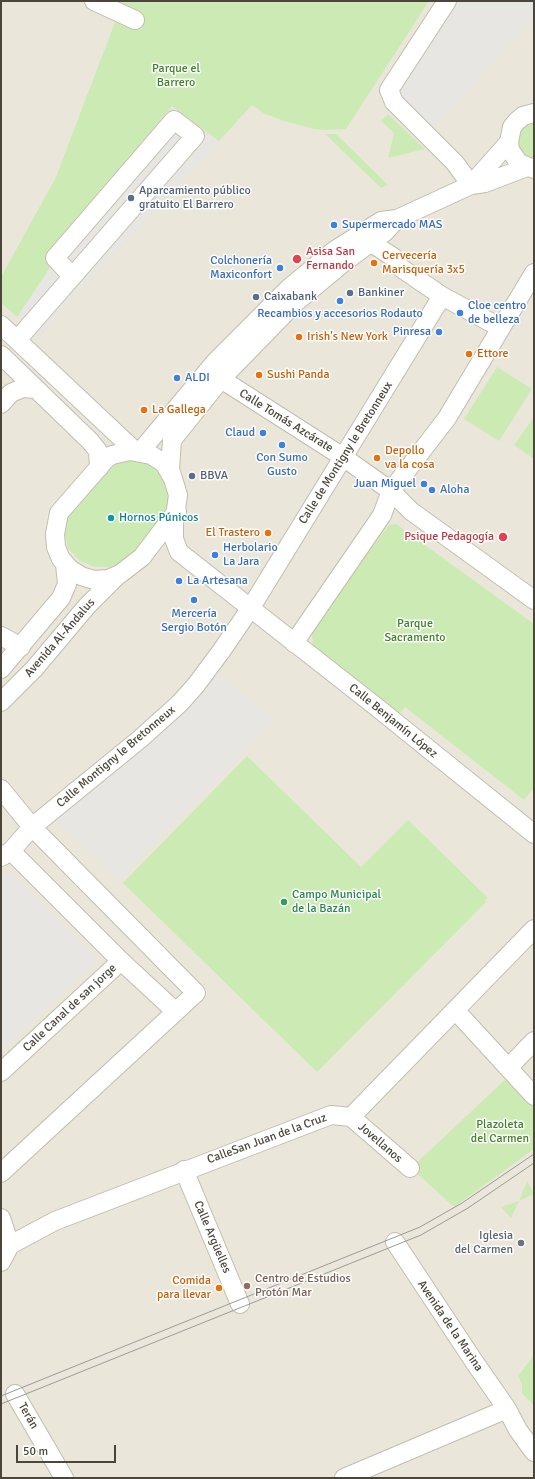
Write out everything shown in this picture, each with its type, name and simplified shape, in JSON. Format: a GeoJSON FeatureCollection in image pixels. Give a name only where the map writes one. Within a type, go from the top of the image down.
{"type":"FeatureCollection","features":[{"type":"Feature","properties":{"kind":"street"},"geometry":{"type":"LineString","coordinates":[[94,1],[135,20]]}},
{"type":"Feature","properties":{"kind":"street"},"geometry":{"type":"LineString","coordinates":[[447,1],[388,90],[394,102],[455,163],[471,185]]}},
{"type":"Feature","properties":{"kind":"street"},"geometry":{"type":"LineString","coordinates":[[530,168],[514,157],[509,142],[512,127],[517,121],[533,112]]}},
{"type":"Feature","properties":{"kind":"street"},"geometry":{"type":"LineString","coordinates":[[17,340],[195,136],[174,120],[54,258],[72,276]]}},
{"type":"Feature","properties":{"kind":"street"},"geometry":{"type":"LineString","coordinates":[[471,185],[509,142]]}},
{"type":"Feature","properties":{"kind":"street"},"geometry":{"type":"LineString","coordinates":[[138,451],[216,361],[288,289],[342,246],[381,222],[397,219],[471,185],[485,183],[530,168]]}},
{"type":"Feature","properties":{"kind":"street"},"geometry":{"type":"LineString","coordinates":[[142,556],[158,551],[172,553],[179,552],[174,539],[174,524],[178,494],[173,479],[170,457],[172,440],[221,379],[296,302],[370,242],[385,232],[397,219]]}},
{"type":"Feature","properties":{"kind":"street"},"geometry":{"type":"LineString","coordinates":[[370,242],[393,258],[402,268],[442,296],[501,328]]}},
{"type":"Feature","properties":{"kind":"street"},"geometry":{"type":"LineString","coordinates":[[294,643],[382,514],[390,491],[447,418],[501,328],[528,297],[534,273]]}},
{"type":"Feature","properties":{"kind":"street","name":"Calle de Montigny le Bretonneux"},"geometry":{"type":"LineString","coordinates":[[250,608],[442,296]]}},
{"type":"Feature","properties":{"kind":"street"},"geometry":{"type":"LineString","coordinates":[[1,325],[138,451]]}},
{"type":"Feature","properties":{"kind":"street"},"geometry":{"type":"LineString","coordinates":[[1,355],[90,441],[98,451],[99,468]]}},
{"type":"Feature","properties":{"kind":"street","name":"Calle Tomás Azcárate"},"geometry":{"type":"LineString","coordinates":[[221,379],[344,457],[390,491],[411,511],[534,600]]}},
{"type":"Feature","properties":{"kind":"street"},"geometry":{"type":"LineString","coordinates":[[1,404],[11,393],[23,388],[36,389]]}},
{"type":"Feature","properties":{"kind":"street"},"geometry":{"type":"LineString","coordinates":[[173,479],[164,463],[151,455],[138,451],[125,450],[112,455],[59,513],[54,534],[56,547],[66,564],[81,576],[94,580],[108,579],[120,574],[142,556],[177,510]]}},
{"type":"Feature","properties":{"kind":"street","name":"Calle Benjamín López"},"geometry":{"type":"LineString","coordinates":[[179,552],[532,829]]}},
{"type":"Feature","properties":{"kind":"street","name":"Avenida Al-Ándalus"},"geometry":{"type":"LineString","coordinates":[[1,669],[61,598],[68,584],[66,564]]}},
{"type":"Feature","properties":{"kind":"street","name":"Avenida Al-Ándalus"},"geometry":{"type":"LineString","coordinates":[[1,702],[34,669],[87,606],[120,574]]}},
{"type":"Feature","properties":{"kind":"street","name":"Calle Montigny le Bretonneux"},"geometry":{"type":"LineString","coordinates":[[6,854],[32,827],[140,739],[180,703],[222,650],[250,608]]}},
{"type":"Feature","properties":{"kind":"street"},"geometry":{"type":"LineString","coordinates":[[1,636],[21,647]]}},
{"type":"Feature","properties":{"kind":"street"},"geometry":{"type":"LineString","coordinates":[[1,789],[32,827],[196,993],[1,1173]]}},
{"type":"Feature","properties":{"kind":"street"},"geometry":{"type":"LineString","coordinates":[[6,854],[121,961]]}},
{"type":"Feature","properties":{"kind":"street"},"geometry":{"type":"LineString","coordinates":[[351,1117],[532,937]]}},
{"type":"Feature","properties":{"kind":"street","name":"Calle Canal de san jorge"},"geometry":{"type":"LineString","coordinates":[[1,1072],[121,961],[175,1011]]}},
{"type":"Feature","properties":{"kind":"street"},"geometry":{"type":"LineString","coordinates":[[456,1011],[534,1096]]}},
{"type":"Feature","properties":{"kind":"street"},"geometry":{"type":"LineString","coordinates":[[508,1068],[534,1041]]}},
{"type":"Feature","properties":{"kind":"street","name":"CalleSan Juan de la Cruz"},"geometry":{"type":"LineString","coordinates":[[5,1246],[54,1221],[184,1170],[332,1115],[351,1117]]}},
{"type":"Feature","properties":{"kind":"street","name":"Jovellanos"},"geometry":{"type":"LineString","coordinates":[[351,1117],[410,1168]]}},
{"type":"Feature","properties":{"kind":"street","name":"Calle Argüelles"},"geometry":{"type":"LineString","coordinates":[[184,1170],[240,1304]]}},
{"type":"Feature","properties":{"kind":"street"},"geometry":{"type":"LineString","coordinates":[[1,1218],[5,1246],[1,1262]]}},
{"type":"Feature","properties":{"kind":"street","name":"Avenida de la Marina"},"geometry":{"type":"LineString","coordinates":[[395,1242],[472,1360],[507,1409],[518,1430],[534,1452]]}},
{"type":"Feature","properties":{"kind":"street","name":"Terán"},"geometry":{"type":"LineString","coordinates":[[15,1394],[64,1478]]}},
{"type":"Feature","properties":{"kind":"street"},"geometry":{"type":"LineString","coordinates":[[344,1478],[507,1409]]}},
{"type":"Feature","properties":{"kind":"street","name":"Avenida de la Marina"},"geometry":{"type":"LineString","coordinates":[[507,1409],[534,1433]]}},
{"type":"Feature","properties":{"kind":"shaded area"},"geometry":{"type":"Polygon","coordinates":[[[1,1],[534,1],[534,1478],[1,1478],[1,1]]]}},
{"type":"Feature","properties":{"kind":"shaded area"},"geometry":{"type":"Polygon","coordinates":[[[447,1],[534,1],[534,19],[431,130],[389,90],[447,1]]]}},
{"type":"Feature","properties":{"kind":"shaded area","name":"Aparcamiento público gratuito El Barrero"},"geometry":{"type":"Polygon","coordinates":[[[172,106],[219,141],[39,336],[17,317],[51,266],[48,255],[172,106]]]}},
{"type":"Feature","properties":{"kind":"shaded area"},"geometry":{"type":"Polygon","coordinates":[[[218,674],[275,720],[118,879],[55,820],[154,739],[218,674]]]}},
{"type":"Feature","properties":{"kind":"shaded area"},"geometry":{"type":"Polygon","coordinates":[[[10,872],[98,960],[1,1051],[1,878],[10,872]]]}},
{"type":"Feature","properties":{"kind":"green space","name":"Parque el Barrero"},"geometry":{"type":"Polygon","coordinates":[[[123,1],[429,1],[346,129],[314,129],[265,114],[252,105],[39,336],[1,303],[1,277],[56,177],[123,1]]]}},
{"type":"Feature","properties":{"kind":"green space"},"geometry":{"type":"Polygon","coordinates":[[[388,114],[425,149],[388,158],[394,133],[381,121],[388,114]]]}},
{"type":"Feature","properties":{"kind":"green space"},"geometry":{"type":"Polygon","coordinates":[[[534,120],[534,161],[529,160],[518,151],[517,132],[521,127],[534,120]]]}},
{"type":"Feature","properties":{"kind":"green space"},"geometry":{"type":"Polygon","coordinates":[[[325,134],[336,134],[388,185],[381,188],[325,134]]]}},
{"type":"Feature","properties":{"kind":"green space"},"geometry":{"type":"Polygon","coordinates":[[[497,367],[532,389],[499,441],[464,419],[497,367]]]}},
{"type":"Feature","properties":{"kind":"green space"},"geometry":{"type":"Polygon","coordinates":[[[534,417],[534,459],[514,445],[534,417]]]}},
{"type":"Feature","properties":{"kind":"green space"},"geometry":{"type":"Polygon","coordinates":[[[121,456],[156,462],[171,481],[168,510],[130,556],[119,564],[110,567],[94,567],[79,560],[68,548],[64,531],[66,515],[121,456]]]}},
{"type":"Feature","properties":{"kind":"green space","name":"Parque Sacramento"},"geometry":{"type":"Polygon","coordinates":[[[396,524],[534,624],[534,788],[524,800],[405,707],[399,714],[313,645],[311,627],[389,525],[396,524]]]}},
{"type":"Feature","properties":{"kind":"green space"},"geometry":{"type":"Polygon","coordinates":[[[247,756],[361,867],[408,820],[488,898],[485,900],[486,902],[317,1072],[123,883],[247,756]]]}},
{"type":"Feature","properties":{"kind":"green space","name":"Plazoleta del Carmen"},"geometry":{"type":"Polygon","coordinates":[[[509,1076],[534,1101],[534,1149],[454,1207],[411,1168],[509,1076]]]}},
{"type":"Feature","properties":{"kind":"green space"},"geometry":{"type":"Polygon","coordinates":[[[527,1181],[534,1194],[519,1201],[527,1181]]]}},
{"type":"Feature","properties":{"kind":"green space"},"geometry":{"type":"Polygon","coordinates":[[[519,1201],[511,1218],[501,1207],[519,1201]]]}},
{"type":"Feature","properties":{"kind":"green space"},"geometry":{"type":"Polygon","coordinates":[[[534,1355],[534,1406],[522,1393],[522,1384],[518,1376],[534,1355]]]}},
{"type":"Feature","properties":{"kind":"tram line"},"geometry":{"type":"LineString","coordinates":[[1,1396],[420,1227],[462,1203],[534,1154]]}},
{"type":"Feature","properties":{"kind":"tram line"},"geometry":{"type":"LineString","coordinates":[[1,1404],[421,1235],[468,1208],[534,1163]]}},
{"type":"Feature","properties":{"kind":"place","name":"Aparcamiento público gratuito El Barrero"},"geometry":{"type":"Point","coordinates":[131,198]}},
{"type":"Feature","properties":{"kind":"place","name":"Supermercado MAS"},"geometry":{"type":"Point","coordinates":[334,225]}},
{"type":"Feature","properties":{"kind":"place","name":"Asisa San Fernando"},"geometry":{"type":"Point","coordinates":[297,259]}},
{"type":"Feature","properties":{"kind":"place","name":"Cervecería Marisquería 3x5"},"geometry":{"type":"Point","coordinates":[374,263]}},
{"type":"Feature","properties":{"kind":"place","name":"Colchonería Maxiconfort"},"geometry":{"type":"Point","coordinates":[280,268]}},
{"type":"Feature","properties":{"kind":"place","name":"Bankiner"},"geometry":{"type":"Point","coordinates":[350,293]}},
{"type":"Feature","properties":{"kind":"place","name":"Caixabank"},"geometry":{"type":"Point","coordinates":[256,297]}},
{"type":"Feature","properties":{"kind":"place","name":"Recambios y accesorios Rodauto"},"geometry":{"type":"Point","coordinates":[340,301]}},
{"type":"Feature","properties":{"kind":"place","name":"Cloe centro de belleza"},"geometry":{"type":"Point","coordinates":[460,313]}},
{"type":"Feature","properties":{"kind":"place","name":"Pinresa"},"geometry":{"type":"Point","coordinates":[439,332]}},
{"type":"Feature","properties":{"kind":"place","name":"Irish's New York"},"geometry":{"type":"Point","coordinates":[299,337]}},
{"type":"Feature","properties":{"kind":"place","name":"Ettore"},"geometry":{"type":"Point","coordinates":[469,354]}},
{"type":"Feature","properties":{"kind":"place","name":"Sushi Panda"},"geometry":{"type":"Point","coordinates":[259,375]}},
{"type":"Feature","properties":{"kind":"place","name":"ALDI"},"geometry":{"type":"Point","coordinates":[177,378]}},
{"type":"Feature","properties":{"kind":"place","name":"La Gallega"},"geometry":{"type":"Point","coordinates":[144,410]}},
{"type":"Feature","properties":{"kind":"place","name":"Claud"},"geometry":{"type":"Point","coordinates":[263,433]}},
{"type":"Feature","properties":{"kind":"place","name":"Con Sumo Gusto"},"geometry":{"type":"Point","coordinates":[282,445]}},
{"type":"Feature","properties":{"kind":"place","name":"Depollo va la cosa"},"geometry":{"type":"Point","coordinates":[377,458]}},
{"type":"Feature","properties":{"kind":"place","name":"BBVA"},"geometry":{"type":"Point","coordinates":[192,476]}},
{"type":"Feature","properties":{"kind":"place","name":"Juan Miguel"},"geometry":{"type":"Point","coordinates":[424,484]}},
{"type":"Feature","properties":{"kind":"place","name":"Aloha"},"geometry":{"type":"Point","coordinates":[432,490]}},
{"type":"Feature","properties":{"kind":"place","name":"Hornos Púnicos"},"geometry":{"type":"Point","coordinates":[111,518]}},
{"type":"Feature","properties":{"kind":"place","name":"El Trastero"},"geometry":{"type":"Point","coordinates":[268,533]}},
{"type":"Feature","properties":{"kind":"place","name":"Psique Pedagogía"},"geometry":{"type":"Point","coordinates":[503,537]}},
{"type":"Feature","properties":{"kind":"place","name":"Herbolario La Jara"},"geometry":{"type":"Point","coordinates":[215,555]}},
{"type":"Feature","properties":{"kind":"place","name":"La Artesana"},"geometry":{"type":"Point","coordinates":[179,581]}},
{"type":"Feature","properties":{"kind":"place","name":"Mercería Sergio Botón"},"geometry":{"type":"Point","coordinates":[194,600]}},
{"type":"Feature","properties":{"kind":"place","name":"Campo Municipal de la Bazán"},"geometry":{"type":"Point","coordinates":[284,902]}},
{"type":"Feature","properties":{"kind":"place","name":"Iglesia del Carmen"},"geometry":{"type":"Point","coordinates":[521,1243]}},
{"type":"Feature","properties":{"kind":"place","name":"Centro de Estudios Protón Mar"},"geometry":{"type":"Point","coordinates":[247,1286]}},
{"type":"Feature","properties":{"kind":"place","name":"Comida para llevar"},"geometry":{"type":"Point","coordinates":[219,1288]}}]}
